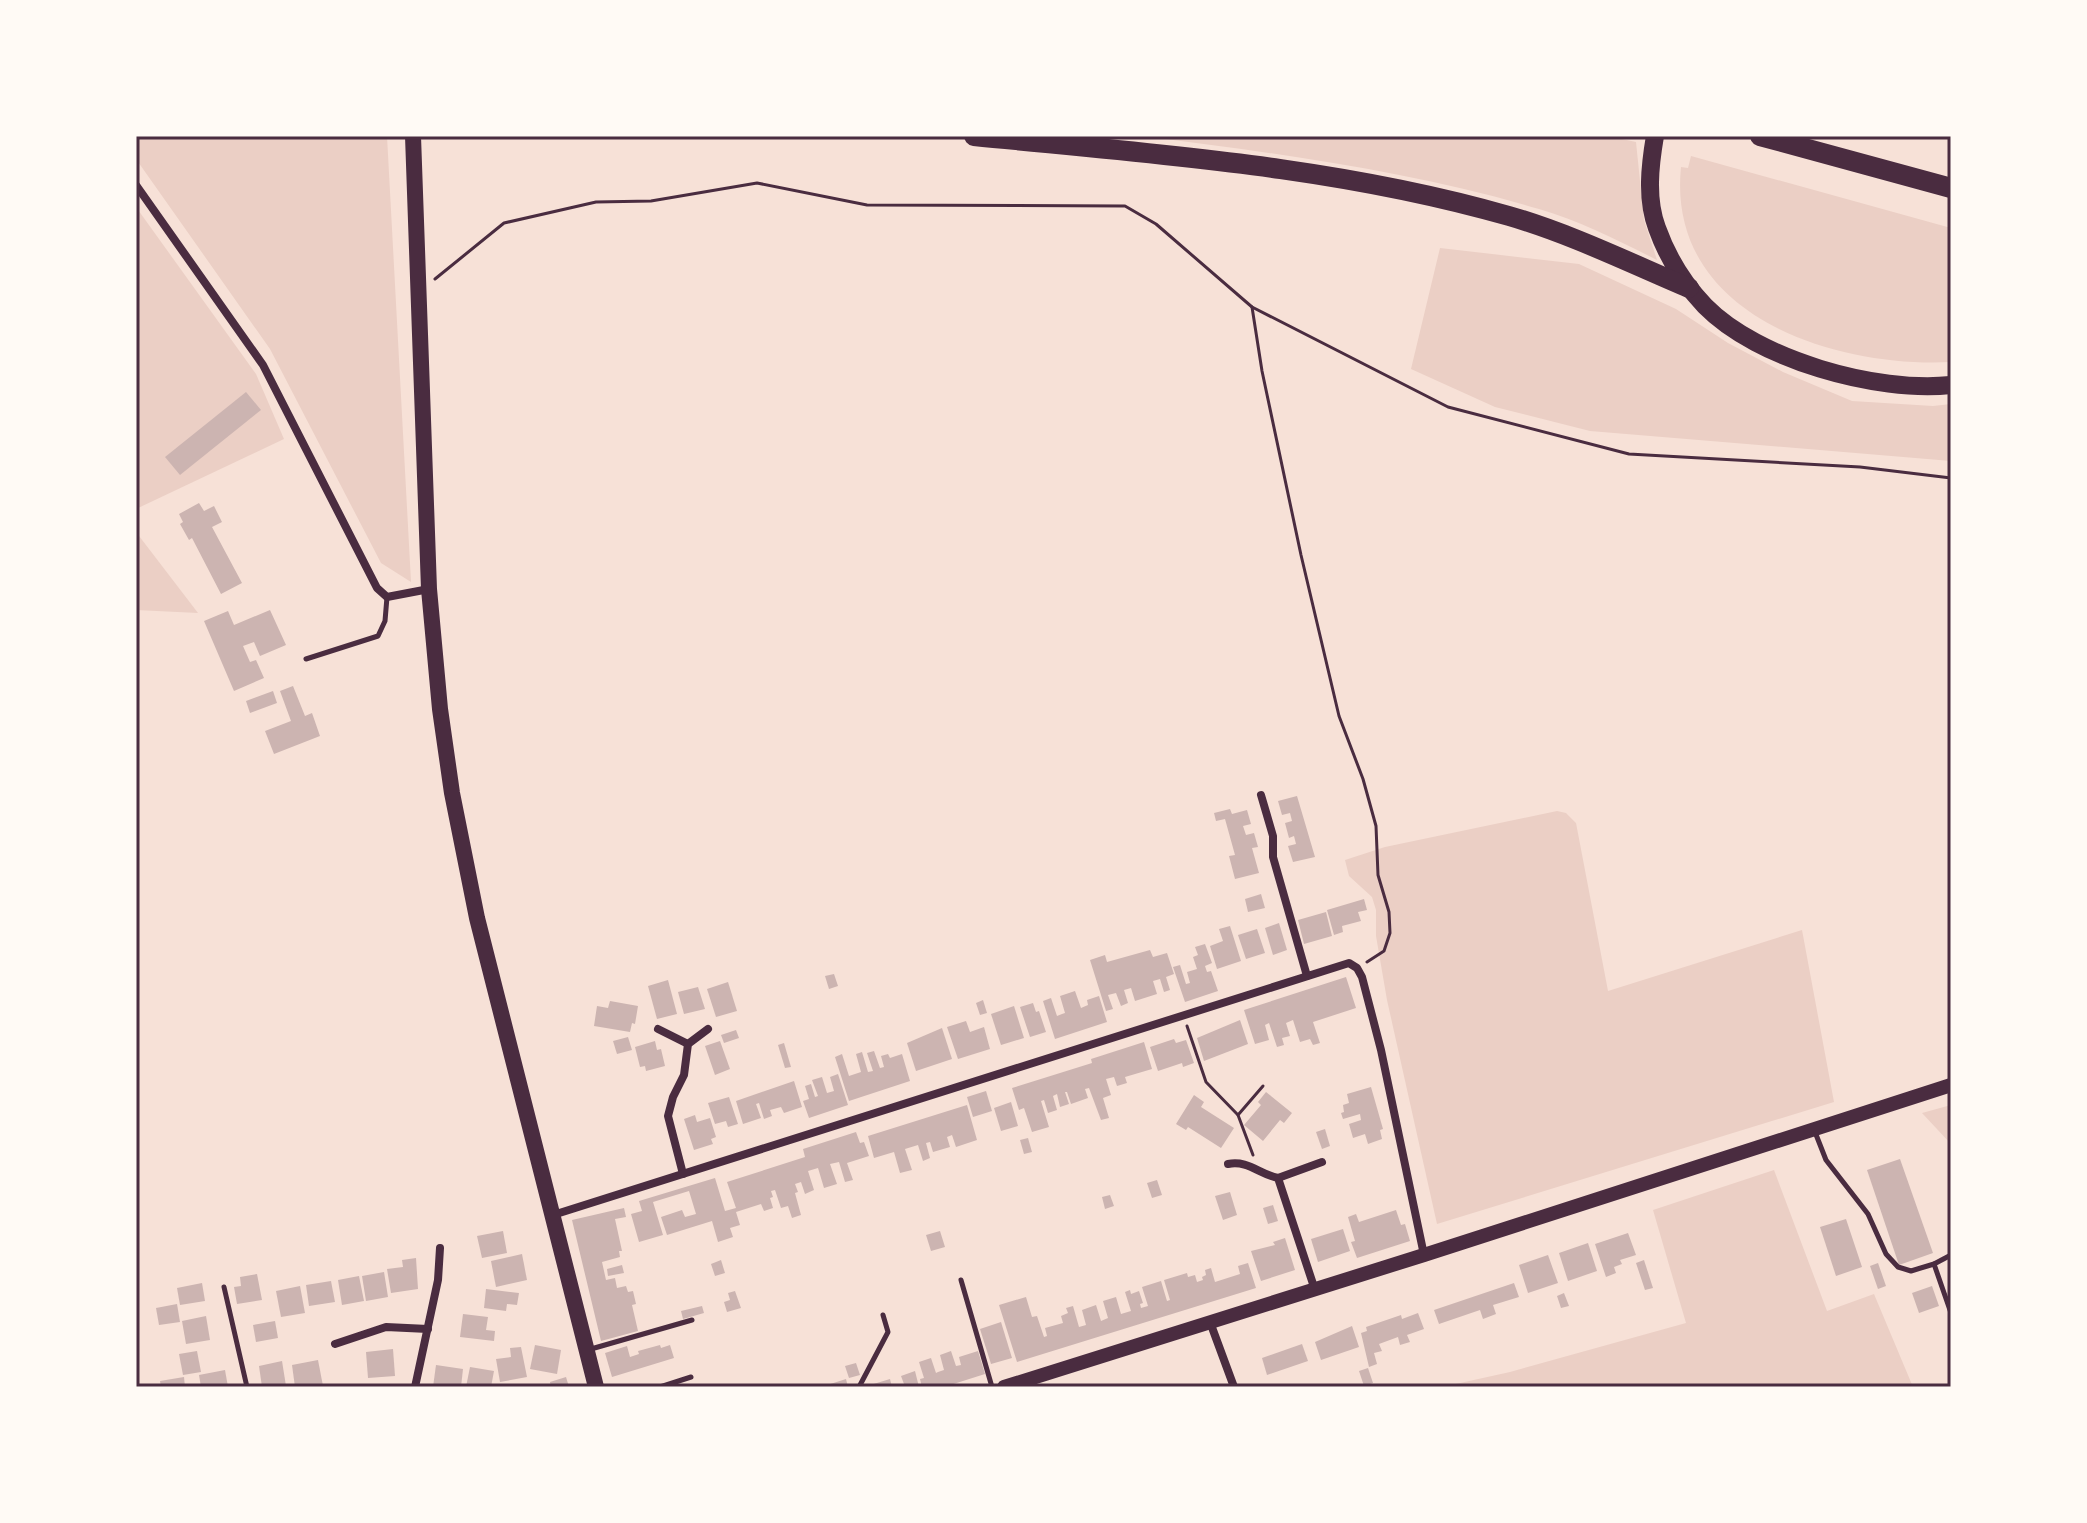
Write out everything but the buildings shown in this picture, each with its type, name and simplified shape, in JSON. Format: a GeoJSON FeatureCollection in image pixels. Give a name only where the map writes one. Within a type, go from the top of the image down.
{"type":"FeatureCollection","features":[{"type":"Feature","properties":{"kind":"highway"},"geometry":{"type":"LineString","coordinates":[[974,136],[1226,161],[1462,203],[1557,232],[1689,288]]}},
{"type":"Feature","properties":{"kind":"highway"},"geometry":{"type":"LineString","coordinates":[[1655,136],[1650,165],[1656,226],[1672,261],[1689,288],[1707,308],[1762,345],[1849,377],[1909,385],[1951,385]]}},
{"type":"Feature","properties":{"kind":"highway"},"geometry":{"type":"LineString","coordinates":[[1760,136],[1951,188]]}},
{"type":"Feature","properties":{"kind":"main road"},"geometry":{"type":"LineString","coordinates":[[413,136],[429,589],[440,709],[460,842],[596,1387]]}},
{"type":"Feature","properties":{"kind":"street"},"geometry":{"type":"LineString","coordinates":[[136,185],[263,365],[377,588],[387,597],[429,589]]}},
{"type":"Feature","properties":{"kind":"street"},"geometry":{"type":"LineString","coordinates":[[1261,795],[1273,836],[1273,857],[1307,976]]}},
{"type":"Feature","properties":{"kind":"street"},"geometry":{"type":"LineString","coordinates":[[552,1215],[1349,963],[1357,968],[1381,1050],[1424,1255]]}},
{"type":"Feature","properties":{"kind":"street"},"geometry":{"type":"LineString","coordinates":[[658,1029],[688,1044]]}},
{"type":"Feature","properties":{"kind":"street"},"geometry":{"type":"LineString","coordinates":[[683,1174],[668,1116],[684,1075],[688,1044],[708,1029]]}},
{"type":"Feature","properties":{"kind":"street"},"geometry":{"type":"LineString","coordinates":[[1004,1387],[1951,1085]]}},
{"type":"Feature","properties":{"kind":"street"},"geometry":{"type":"LineString","coordinates":[[1228,1164],[1241,1162],[1267,1176],[1278,1178],[1322,1162]]}},
{"type":"Feature","properties":{"kind":"street"},"geometry":{"type":"LineString","coordinates":[[1278,1178],[1315,1290]]}},
{"type":"Feature","properties":{"kind":"street"},"geometry":{"type":"LineString","coordinates":[[415,1387],[438,1280],[440,1248]]}},
{"type":"Feature","properties":{"kind":"street"},"geometry":{"type":"LineString","coordinates":[[1210,1322],[1234,1387]]}},
{"type":"Feature","properties":{"kind":"street"},"geometry":{"type":"LineString","coordinates":[[335,1344],[386,1327],[428,1329]]}},
{"type":"Feature","properties":{"kind":"lane"},"geometry":{"type":"LineString","coordinates":[[306,659],[378,636],[385,621],[387,597]]}},
{"type":"Feature","properties":{"kind":"lane"},"geometry":{"type":"LineString","coordinates":[[1813,1128],[1826,1160],[1868,1214],[1886,1254],[1898,1267],[1911,1271],[1951,1255]]}},
{"type":"Feature","properties":{"kind":"lane"},"geometry":{"type":"LineString","coordinates":[[1934,1264],[1951,1313]]}},
{"type":"Feature","properties":{"kind":"lane"},"geometry":{"type":"LineString","coordinates":[[961,1280],[992,1387]]}},
{"type":"Feature","properties":{"kind":"lane"},"geometry":{"type":"LineString","coordinates":[[224,1287],[247,1387]]}},
{"type":"Feature","properties":{"kind":"lane"},"geometry":{"type":"LineString","coordinates":[[859,1387],[888,1332],[883,1315]]}},
{"type":"Feature","properties":{"kind":"lane"},"geometry":{"type":"LineString","coordinates":[[586,1350],[692,1320]]}},
{"type":"Feature","properties":{"kind":"lane"},"geometry":{"type":"LineString","coordinates":[[660,1387],[691,1377]]}},
{"type":"Feature","properties":{"kind":"path"},"geometry":{"type":"LineString","coordinates":[[419,296],[435,279],[504,223],[596,202],[651,201],[757,183],[867,205],[1125,206],[1156,224],[1252,307],[1448,407],[1629,454],[1860,467],[1951,478]]}},
{"type":"Feature","properties":{"kind":"path"},"geometry":{"type":"LineString","coordinates":[[1252,307],[1262,371],[1301,555],[1339,716],[1363,779],[1376,826],[1378,875],[1389,912],[1390,933],[1388,945],[1379,956],[1357,968]]}},
{"type":"Feature","properties":{"kind":"path"},"geometry":{"type":"LineString","coordinates":[[1183,1015],[1206,1082],[1238,1115],[1253,1152],[1253,1167]]}},
{"type":"Feature","properties":{"kind":"path"},"geometry":{"type":"LineString","coordinates":[[1238,1115],[1263,1086]]}},
{"type":"Feature","properties":{"kind":"shaded area"},"geometry":{"type":"Polygon","coordinates":[[[136,136],[387,136],[411,582],[381,563],[270,349],[136,159],[136,136]]]}},
{"type":"Feature","properties":{"kind":"shaded area"},"geometry":{"type":"Polygon","coordinates":[[[1143,136],[1608,136],[1636,142],[1644,220],[1657,260],[1569,219],[1442,184],[1343,165],[1143,136]]]}},
{"type":"Feature","properties":{"kind":"shaded area"},"geometry":{"type":"Polygon","coordinates":[[[1691,156],[1951,228],[1951,362],[1856,355],[1809,342],[1766,322],[1728,295],[1700,260],[1683,218],[1681,167],[1688,168],[1691,156]]]}},
{"type":"Feature","properties":{"kind":"shaded area"},"geometry":{"type":"Polygon","coordinates":[[[136,207],[256,374],[284,439],[136,509],[136,207]]]}},
{"type":"Feature","properties":{"kind":"shaded area"},"geometry":{"type":"Polygon","coordinates":[[[1440,248],[1579,264],[1676,309],[1728,343],[1783,372],[1852,401],[1933,406],[1951,404],[1951,461],[1590,431],[1495,407],[1411,369],[1440,248]]]}},
{"type":"Feature","properties":{"kind":"shaded area"},"geometry":{"type":"Polygon","coordinates":[[[136,532],[198,613],[136,610],[136,532]]]}},
{"type":"Feature","properties":{"kind":"shaded area"},"geometry":{"type":"Polygon","coordinates":[[[1557,811],[1566,813],[1576,823],[1608,991],[1802,930],[1834,1102],[1437,1224],[1387,1000],[1376,936],[1376,910],[1372,897],[1349,876],[1345,860],[1385,847],[1557,811]]]}},
{"type":"Feature","properties":{"kind":"shaded area"},"geometry":{"type":"Polygon","coordinates":[[[1951,1105],[1951,1144],[1922,1113],[1951,1105]]]}},
{"type":"Feature","properties":{"kind":"shaded area"},"geometry":{"type":"Polygon","coordinates":[[[1774,1170],[1827,1311],[1874,1294],[1913,1387],[1442,1387],[1510,1372],[1686,1323],[1653,1210],[1774,1170]]]}}]}
